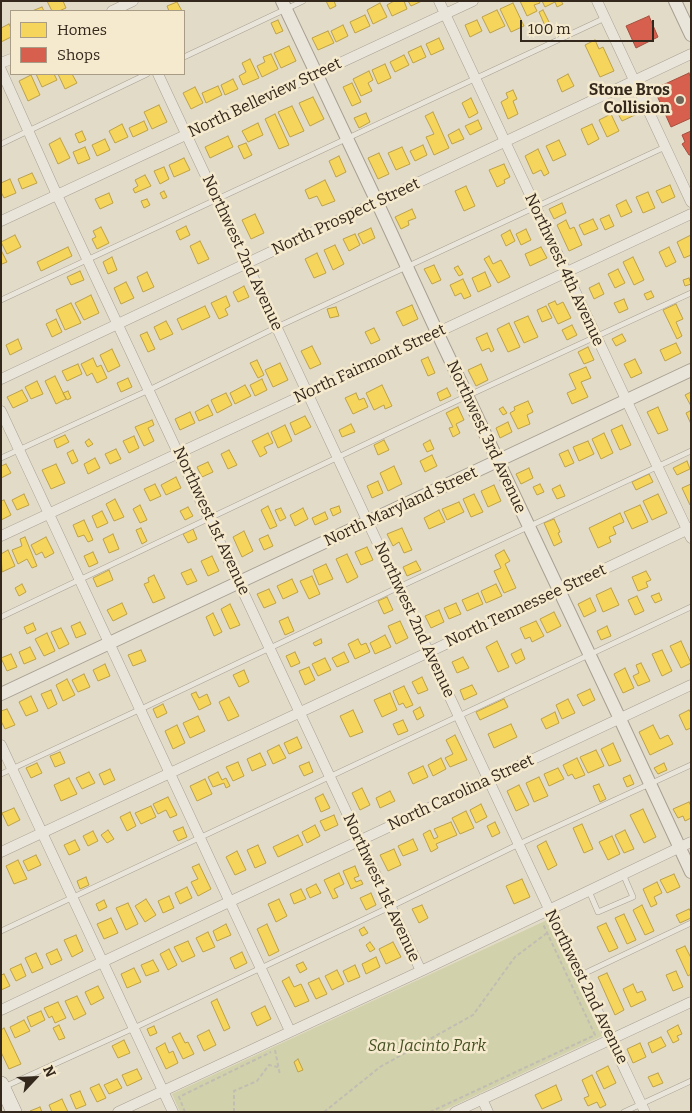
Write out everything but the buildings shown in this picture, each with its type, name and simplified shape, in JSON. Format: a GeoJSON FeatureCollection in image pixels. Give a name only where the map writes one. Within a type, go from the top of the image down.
{"type":"FeatureCollection","features":[{"type":"Feature","properties":{"kind":"main road"},"geometry":{"type":"LineString","coordinates":[[2,1086],[14,1112]]}},
{"type":"Feature","properties":{"kind":"street","name":"Northwest 4th Avenue"},"geometry":{"type":"LineString","coordinates":[[439,1],[689,532]]}},
{"type":"Feature","properties":{"kind":"street","name":"North Belleview Street"},"geometry":{"type":"LineString","coordinates":[[1,221],[473,1]]}},
{"type":"Feature","properties":{"kind":"street"},"geometry":{"type":"LineString","coordinates":[[597,1],[691,202]]}},
{"type":"Feature","properties":{"kind":"street"},"geometry":{"type":"LineString","coordinates":[[675,1],[691,35]]}},
{"type":"Feature","properties":{"kind":"street"},"geometry":{"type":"LineString","coordinates":[[115,10],[128,5]]}},
{"type":"Feature","properties":{"kind":"street","name":"Northwest 3rd Avenue"},"geometry":{"type":"LineString","coordinates":[[284,5],[378,202],[558,591],[650,783],[685,845],[691,872]]}},
{"type":"Feature","properties":{"kind":"street","name":"North Prospect Street"},"geometry":{"type":"LineString","coordinates":[[1,379],[691,54]]}},
{"type":"Feature","properties":{"kind":"street","name":"Northwest 1st Avenue"},"geometry":{"type":"LineString","coordinates":[[1,70],[57,195],[421,971]]}},
{"type":"Feature","properties":{"kind":"street","name":"Northwest 2nd Avenue"},"geometry":{"type":"LineString","coordinates":[[158,75],[643,1108]]}},
{"type":"Feature","properties":{"kind":"street","name":"North Fairmont Street"},"geometry":{"type":"LineString","coordinates":[[1,536],[691,214]]}},
{"type":"Feature","properties":{"kind":"street","name":"North Maryland Street"},"geometry":{"type":"LineString","coordinates":[[1,694],[691,370]]}},
{"type":"Feature","properties":{"kind":"street"},"geometry":{"type":"LineString","coordinates":[[1,411],[290,1031]]}},
{"type":"Feature","properties":{"kind":"street","name":"North Tennessee Street"},"geometry":{"type":"LineString","coordinates":[[1,852],[558,591],[689,532]]}},
{"type":"Feature","properties":{"kind":"street","name":"North Carolina Street"},"geometry":{"type":"LineString","coordinates":[[1,1010],[691,685]]}},
{"type":"Feature","properties":{"kind":"street"},"geometry":{"type":"LineString","coordinates":[[1,745],[173,1112]]}},
{"type":"Feature","properties":{"kind":"street"},"geometry":{"type":"LineString","coordinates":[[118,1112],[421,971],[685,845]]}},
{"type":"Feature","properties":{"kind":"street"},"geometry":{"type":"LineString","coordinates":[[455,1112],[691,1002]]}},
{"type":"Feature","properties":{"kind":"street"},"geometry":{"type":"LineString","coordinates":[[482,1099],[488,1112]]}},
{"type":"Feature","properties":{"kind":"lane"},"geometry":{"type":"LineString","coordinates":[[185,55],[284,5],[303,1]]}},
{"type":"Feature","properties":{"kind":"lane"},"geometry":{"type":"LineString","coordinates":[[1,300],[605,18]]}},
{"type":"Feature","properties":{"kind":"lane"},"geometry":{"type":"LineString","coordinates":[[1,144],[145,75]]}},
{"type":"Feature","properties":{"kind":"lane"},"geometry":{"type":"LineString","coordinates":[[1,458],[150,390],[277,327],[665,147]]}},
{"type":"Feature","properties":{"kind":"lane"},"geometry":{"type":"LineString","coordinates":[[1,617],[467,396],[691,293]]}},
{"type":"Feature","properties":{"kind":"lane"},"geometry":{"type":"LineString","coordinates":[[1,774],[691,451]]}},
{"type":"Feature","properties":{"kind":"lane"},"geometry":{"type":"LineString","coordinates":[[1,931],[691,607]]}},
{"type":"Feature","properties":{"kind":"lane"},"geometry":{"type":"LineString","coordinates":[[2,1086],[134,1028],[519,844],[691,765]]}},
{"type":"Feature","properties":{"kind":"lane"},"geometry":{"type":"LineString","coordinates":[[588,890],[598,912],[633,897],[623,874]]}},
{"type":"Feature","properties":{"kind":"lane"},"geometry":{"type":"LineString","coordinates":[[581,975],[691,923]]}},
{"type":"Feature","properties":{"kind":"lane"},"geometry":{"type":"LineString","coordinates":[[624,1112],[643,1108],[691,1081]]}},
{"type":"Feature","properties":{"kind":"path"},"geometry":{"type":"LineString","coordinates":[[324,1112],[380,1067],[473,1015],[515,957],[547,933],[595,1034],[430,1112]]}},
{"type":"Feature","properties":{"kind":"path"},"geometry":{"type":"LineString","coordinates":[[274,1050],[280,1075]]}},
{"type":"Feature","properties":{"kind":"path"},"geometry":{"type":"LineString","coordinates":[[234,1112],[234,1091],[257,1081],[269,1065],[278,1067]]}},
{"type":"Feature","properties":{"kind":"green space","name":"San Jacinto Park"},"geometry":{"type":"Polygon","coordinates":[[[547,920],[602,1036],[440,1112],[180,1112],[172,1094],[547,920]]]}},
{"type":"Feature","properties":{"kind":"place","name":"Stone Bros Collision"},"geometry":{"type":"Point","coordinates":[680,100]}}]}
